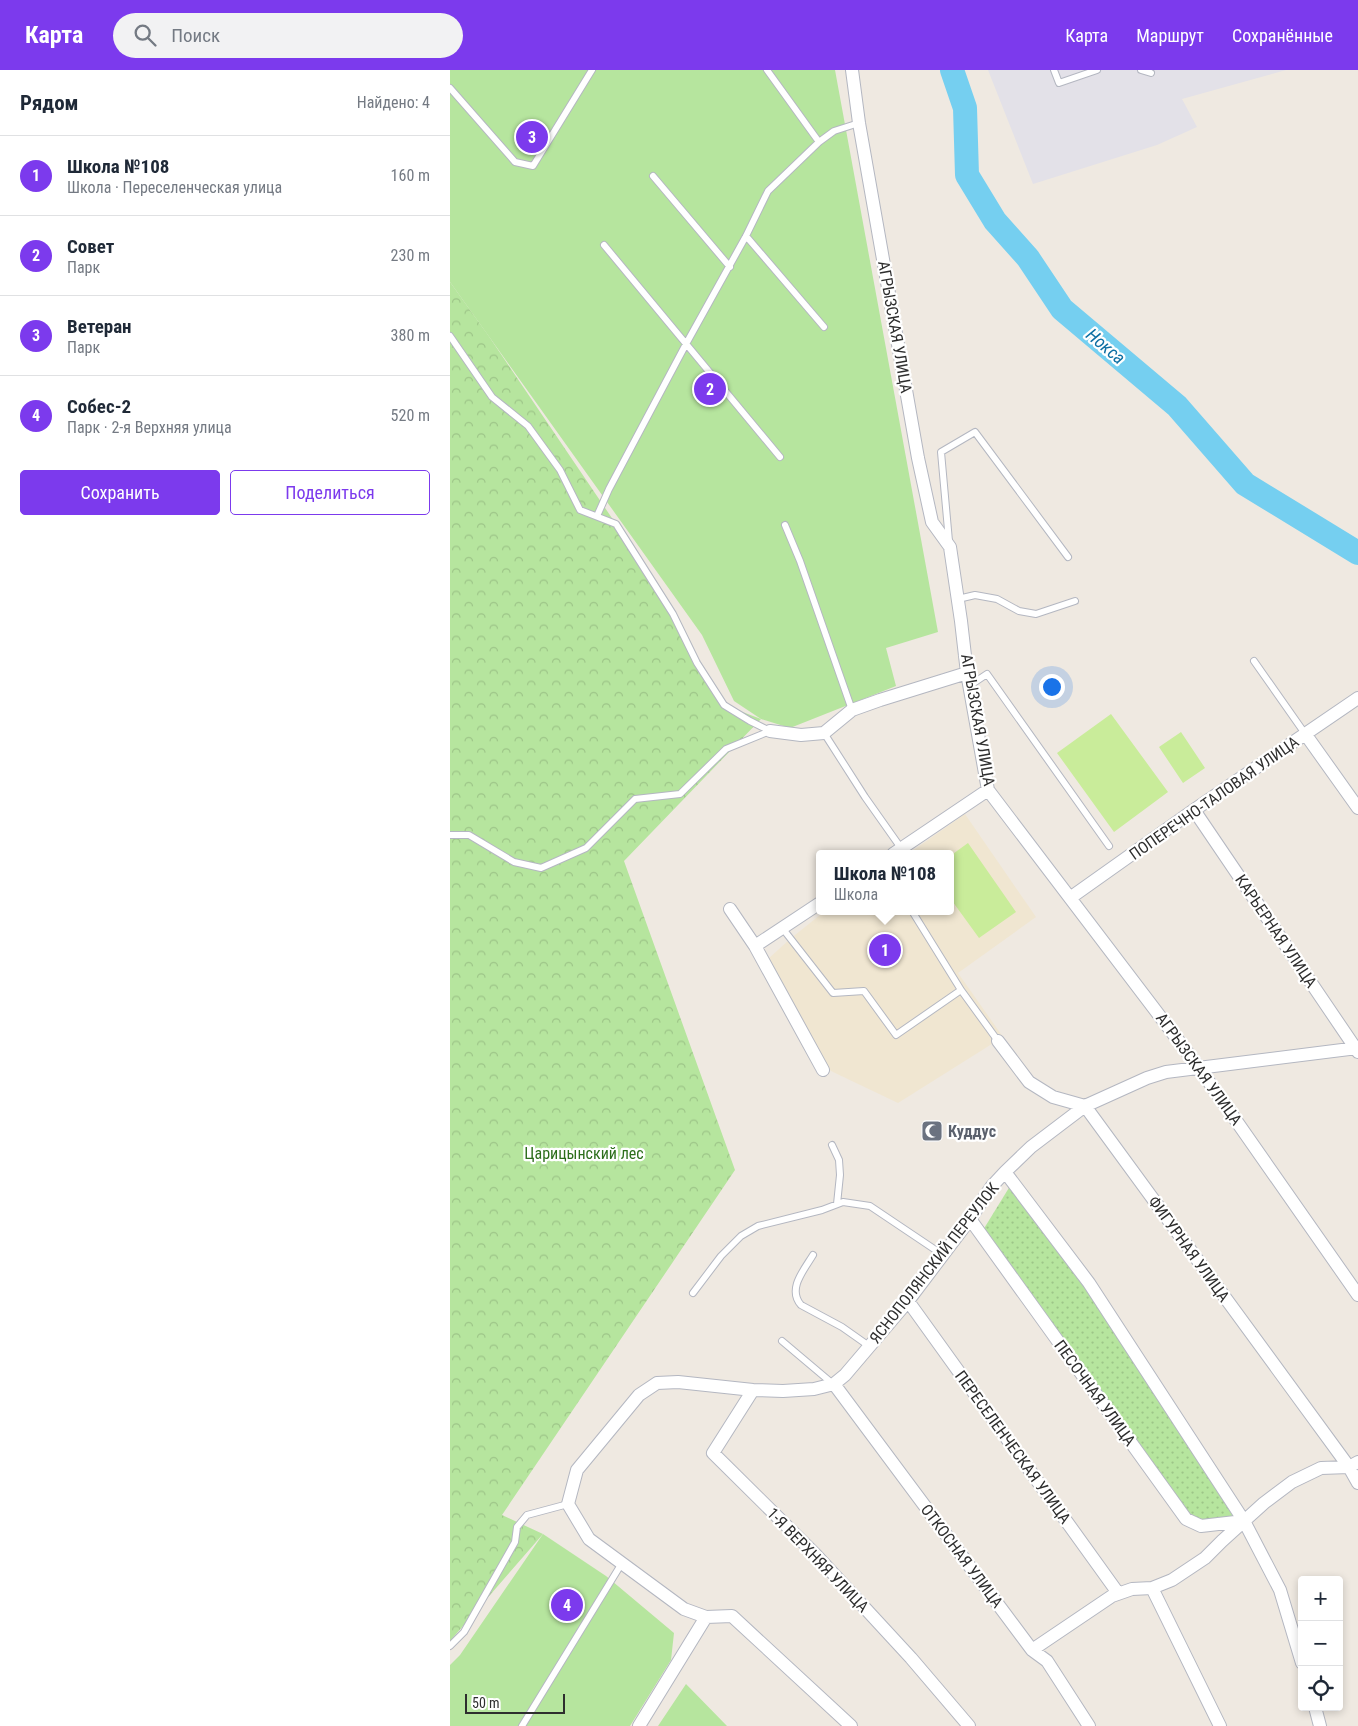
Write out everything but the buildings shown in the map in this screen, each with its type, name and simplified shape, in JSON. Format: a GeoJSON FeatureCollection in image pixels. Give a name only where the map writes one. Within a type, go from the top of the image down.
{"type":"FeatureCollection","features":[{"type":"Feature","properties":{"kind":"street","name":"АГРЫЗСКАЯ УЛИЦА"},"geometry":{"type":"LineString","coordinates":[[852,70],[859,123],[916,448],[932,522],[950,547],[968,680],[988,790],[1200,1069],[1358,1295]]}},
{"type":"Feature","properties":{"kind":"street"},"geometry":{"type":"LineString","coordinates":[[770,731],[800,735],[824,733],[852,710],[880,700],[968,680]]}},
{"type":"Feature","properties":{"kind":"street","name":"ПОПЕРЕЧНО-ТАЛОВАЯ УЛИЦА"},"geometry":{"type":"LineString","coordinates":[[1070,898],[1194,810],[1358,698]]}},
{"type":"Feature","properties":{"kind":"street"},"geometry":{"type":"LineString","coordinates":[[1306,735],[1358,808]]}},
{"type":"Feature","properties":{"kind":"street"},"geometry":{"type":"LineString","coordinates":[[898,850],[988,790]]}},
{"type":"Feature","properties":{"kind":"street","name":"КАРЬЕРНАЯ УЛИЦА"},"geometry":{"type":"LineString","coordinates":[[1194,810],[1357,1049]]}},
{"type":"Feature","properties":{"kind":"street"},"geometry":{"type":"LineString","coordinates":[[755,946],[816,907]]}},
{"type":"Feature","properties":{"kind":"street"},"geometry":{"type":"LineString","coordinates":[[730,909],[755,946],[823,1070]]}},
{"type":"Feature","properties":{"kind":"street"},"geometry":{"type":"LineString","coordinates":[[998,1040],[1029,1082],[1053,1097],[1084,1106]]}},
{"type":"Feature","properties":{"kind":"street","name":"ЯСНОПОЛЯНСКИЙ ПЕРЕУЛОК"},"geometry":{"type":"LineString","coordinates":[[834,1384],[845,1375],[908,1301],[970,1219],[992,1186],[1031,1147],[1084,1106],[1147,1078],[1166,1072],[1357,1049]]}},
{"type":"Feature","properties":{"kind":"street","name":"ФИГУРНАЯ УЛИЦА"},"geometry":{"type":"LineString","coordinates":[[1084,1106],[1354,1464],[1358,1484]]}},
{"type":"Feature","properties":{"kind":"street"},"geometry":{"type":"LineString","coordinates":[[1005,1172],[1089,1282],[1244,1521],[1280,1590],[1298,1650]]}},
{"type":"Feature","properties":{"kind":"street","name":"ПЕСОЧНАЯ УЛИЦА"},"geometry":{"type":"LineString","coordinates":[[970,1219],[1186,1519],[1200,1526],[1244,1521]]}},
{"type":"Feature","properties":{"kind":"street","name":"ПЕРЕСЕЛЕНЧЕСКАЯ УЛИЦА"},"geometry":{"type":"LineString","coordinates":[[908,1301],[1118,1593]]}},
{"type":"Feature","properties":{"kind":"street"},"geometry":{"type":"LineString","coordinates":[[834,1384],[806,1390],[782,1392],[678,1382],[658,1382],[639,1395],[577,1470],[568,1504],[589,1539],[684,1609],[706,1617],[732,1616],[850,1726]]}},
{"type":"Feature","properties":{"kind":"street","name":"ОТКОСНАЯ УЛИЦА"},"geometry":{"type":"LineString","coordinates":[[834,1384],[1032,1650],[1047,1661],[1089,1726]]}},
{"type":"Feature","properties":{"kind":"street","name":"1-Я ВЕРХНЯЯ УЛИЦА"},"geometry":{"type":"LineString","coordinates":[[753,1390],[713,1453],[816,1555],[911,1658],[970,1726]]}},
{"type":"Feature","properties":{"kind":"street"},"geometry":{"type":"LineString","coordinates":[[1032,1650],[1118,1593],[1132,1589],[1152,1588],[1172,1580],[1205,1558],[1264,1503],[1292,1482],[1321,1468],[1354,1464]]}},
{"type":"Feature","properties":{"kind":"street"},"geometry":{"type":"LineString","coordinates":[[1152,1588],[1220,1726]]}},
{"type":"Feature","properties":{"kind":"street"},"geometry":{"type":"LineString","coordinates":[[639,1726],[706,1617]]}},
{"type":"Feature","properties":{"kind":"street"},"geometry":{"type":"LineString","coordinates":[[1316,1711],[1320,1726]]}},
{"type":"Feature","properties":{"kind":"lane"},"geometry":{"type":"LineString","coordinates":[[450,88],[515,162],[533,166],[592,70]]}},
{"type":"Feature","properties":{"kind":"lane"},"geometry":{"type":"LineString","coordinates":[[767,70],[819,142]]}},
{"type":"Feature","properties":{"kind":"lane"},"geometry":{"type":"LineString","coordinates":[[1054,70],[1059,83],[1097,70]]}},
{"type":"Feature","properties":{"kind":"lane"},"geometry":{"type":"LineString","coordinates":[[1141,70],[1151,73]]}},
{"type":"Feature","properties":{"kind":"lane"},"geometry":{"type":"LineString","coordinates":[[597,516],[608,489],[730,267],[768,191],[819,142],[834,132],[859,123]]}},
{"type":"Feature","properties":{"kind":"lane"},"geometry":{"type":"LineString","coordinates":[[653,176],[730,267]]}},
{"type":"Feature","properties":{"kind":"lane"},"geometry":{"type":"LineString","coordinates":[[746,236],[824,327]]}},
{"type":"Feature","properties":{"kind":"lane"},"geometry":{"type":"LineString","coordinates":[[604,245],[780,457]]}},
{"type":"Feature","properties":{"kind":"lane"},"geometry":{"type":"LineString","coordinates":[[450,336],[492,397],[528,426],[560,470],[580,510],[616,524],[672,614],[697,663],[724,705],[770,731]]}},
{"type":"Feature","properties":{"kind":"lane"},"geometry":{"type":"LineString","coordinates":[[950,547],[941,452],[975,432],[1068,557]]}},
{"type":"Feature","properties":{"kind":"lane"},"geometry":{"type":"LineString","coordinates":[[785,525],[800,561],[852,710]]}},
{"type":"Feature","properties":{"kind":"lane"},"geometry":{"type":"LineString","coordinates":[[958,599],[975,595],[998,598],[1018,611],[1036,614],[1075,601]]}},
{"type":"Feature","properties":{"kind":"lane"},"geometry":{"type":"LineString","coordinates":[[1254,660],[1306,735]]}},
{"type":"Feature","properties":{"kind":"lane"},"geometry":{"type":"LineString","coordinates":[[968,680],[987,674],[1108,846]]}},
{"type":"Feature","properties":{"kind":"lane"},"geometry":{"type":"LineString","coordinates":[[450,835],[469,835],[514,862],[541,868],[586,848],[635,799],[680,794],[726,749],[770,731]]}},
{"type":"Feature","properties":{"kind":"lane"},"geometry":{"type":"LineString","coordinates":[[824,733],[865,796],[896,850]]}},
{"type":"Feature","properties":{"kind":"lane"},"geometry":{"type":"LineString","coordinates":[[914,915],[961,990],[998,1040]]}},
{"type":"Feature","properties":{"kind":"lane"},"geometry":{"type":"LineString","coordinates":[[783,929],[833,993],[864,992],[896,1035],[961,990]]}},
{"type":"Feature","properties":{"kind":"lane"},"geometry":{"type":"LineString","coordinates":[[832,1146],[839,1160],[840,1175],[837,1204]]}},
{"type":"Feature","properties":{"kind":"lane"},"geometry":{"type":"LineString","coordinates":[[693,1293],[721,1256],[741,1236],[758,1226],[843,1202],[870,1206],[943,1255]]}},
{"type":"Feature","properties":{"kind":"lane"},"geometry":{"type":"LineString","coordinates":[[812,1255],[796,1284],[794,1292],[797,1300],[801,1305],[842,1327],[870,1346]]}},
{"type":"Feature","properties":{"kind":"lane"},"geometry":{"type":"LineString","coordinates":[[782,1341],[834,1384]]}},
{"type":"Feature","properties":{"kind":"lane"},"geometry":{"type":"LineString","coordinates":[[450,1646],[464,1632],[516,1542],[517,1527],[526,1515],[568,1504]]}},
{"type":"Feature","properties":{"kind":"lane"},"geometry":{"type":"LineString","coordinates":[[522,1726],[622,1563]]}},
{"type":"Feature","properties":{"kind":"shaded area"},"geometry":{"type":"Polygon","coordinates":[[[988,70],[1286,70],[1182,99],[1197,127],[1157,145],[1033,184],[988,70]]]}},
{"type":"Feature","properties":{"kind":"shaded area"},"geometry":{"type":"Polygon","coordinates":[[[965,814],[1036,917],[958,973],[1003,1037],[898,1103],[828,1069],[767,960],[820,915],[954,915],[954,850],[914,850],[965,814]]]}},
{"type":"Feature","properties":{"kind":"green space"},"geometry":{"type":"Polygon","coordinates":[[[450,70],[835,70],[938,632],[886,648],[896,686],[790,728],[761,719],[734,701],[702,635],[450,282],[450,70]]]}},
{"type":"Feature","properties":{"kind":"green space","name":"Царицынский лес"},"geometry":{"type":"Polygon","coordinates":[[[450,282],[620,530],[673,614],[697,663],[724,705],[761,719],[624,861],[735,1170],[502,1515],[543,1534],[450,1641],[450,282]]]}},
{"type":"Feature","properties":{"kind":"green space"},"geometry":{"type":"Polygon","coordinates":[[[1111,714],[1168,792],[1114,832],[1057,753],[1111,714]]]}},
{"type":"Feature","properties":{"kind":"green space"},"geometry":{"type":"Polygon","coordinates":[[[1181,732],[1205,768],[1183,783],[1159,747],[1181,732]]]}},
{"type":"Feature","properties":{"kind":"green space"},"geometry":{"type":"Polygon","coordinates":[[[968,843],[1016,912],[979,938],[954,904],[954,853],[968,843]]]}},
{"type":"Feature","properties":{"kind":"green space"},"geometry":{"type":"Polygon","coordinates":[[[1015,1178],[1241,1511],[1222,1527],[1200,1529],[980,1235],[1015,1178]]]}},
{"type":"Feature","properties":{"kind":"green space"},"geometry":{"type":"Polygon","coordinates":[[[543,1534],[606,1576],[674,1633],[671,1660],[630,1726],[450,1726],[450,1665],[460,1655],[543,1534]]]}},
{"type":"Feature","properties":{"kind":"green space"},"geometry":{"type":"Polygon","coordinates":[[[686,1684],[727,1726],[658,1726],[686,1684]]]}},
{"type":"Feature","properties":{"kind":"waterway","name":"Нокса"},"geometry":{"type":"LineString","coordinates":[[952,70],[965,108],[967,175],[995,221],[1028,258],[1062,309],[1177,406],[1245,484],[1358,553]]}},
{"type":"Feature","properties":{"kind":"place","name":"Ветеран"},"geometry":{"type":"Point","coordinates":[532,137]}},
{"type":"Feature","properties":{"kind":"place","name":"Совет"},"geometry":{"type":"Point","coordinates":[710,389]}},
{"type":"Feature","properties":{"kind":"place","name":"Школа №108"},"geometry":{"type":"Point","coordinates":[885,950]}},
{"type":"Feature","properties":{"kind":"place","name":"Куддус"},"geometry":{"type":"Point","coordinates":[932,1131]}},
{"type":"Feature","properties":{"kind":"place","name":"Собес-2"},"geometry":{"type":"Point","coordinates":[567,1605]}}]}
